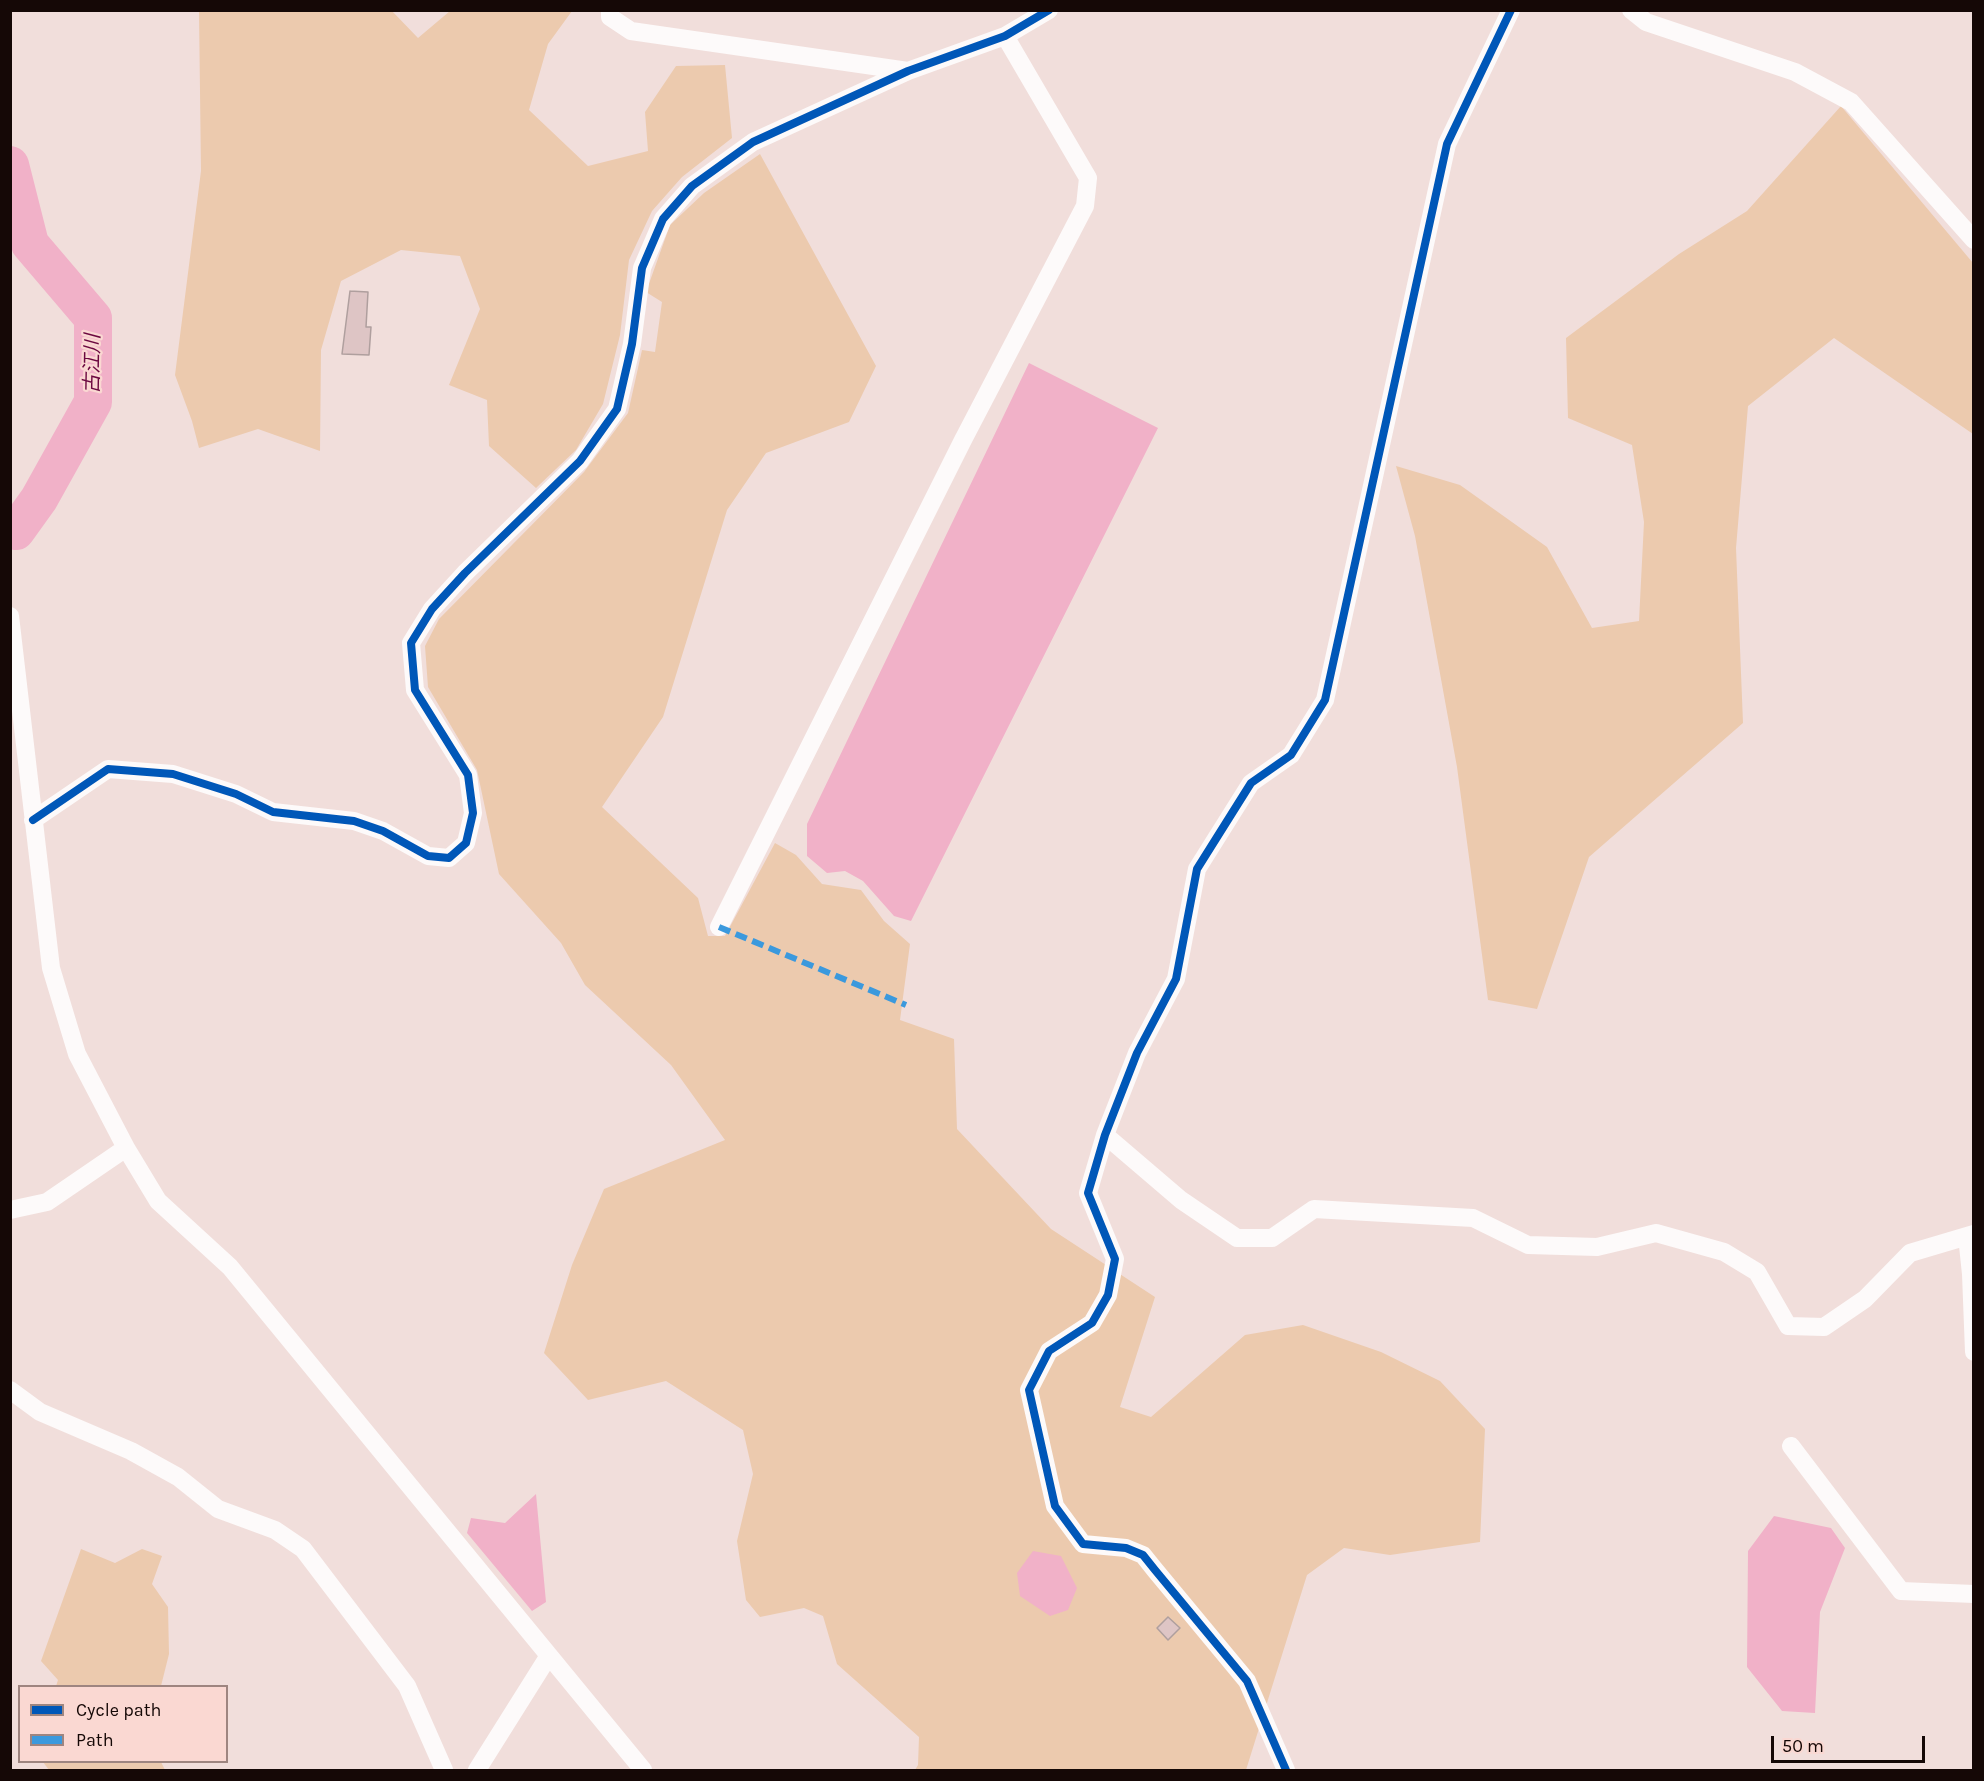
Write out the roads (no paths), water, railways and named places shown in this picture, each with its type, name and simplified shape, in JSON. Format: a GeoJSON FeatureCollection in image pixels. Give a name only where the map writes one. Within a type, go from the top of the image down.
{"type":"FeatureCollection","features":[{"type":"Feature","properties":{"kind":"street"},"geometry":{"type":"LineString","coordinates":[[610,10],[610,17],[631,31],[908,71]]}},
{"type":"Feature","properties":{"kind":"street"},"geometry":{"type":"LineString","coordinates":[[33,820],[108,770],[173,774],[236,794],[273,812],[354,821],[383,831],[428,856],[449,858],[466,843],[471,823],[473,813],[468,775],[415,690],[411,643],[432,609],[580,461],[617,409],[632,344],[642,268],[663,219],[692,186],[753,142],[908,71],[1005,36],[1049,10]]}},
{"type":"Feature","properties":{"kind":"street"},"geometry":{"type":"LineString","coordinates":[[1286,1770],[1247,1682],[1143,1555],[1126,1548],[1083,1544],[1055,1506],[1029,1389],[1048,1351],[1092,1323],[1108,1294],[1115,1259],[1088,1193],[1105,1135],[1137,1053],[1176,979],[1197,869],[1251,783],[1291,755],[1325,700],[1447,144],[1511,10]]}},
{"type":"Feature","properties":{"kind":"street"},"geometry":{"type":"LineString","coordinates":[[1631,10],[1646,22],[1796,72],[1851,102],[1974,240]]}},
{"type":"Feature","properties":{"kind":"street"},"geometry":{"type":"LineString","coordinates":[[719,927],[958,451],[1085,206],[1088,178],[1005,36]]}},
{"type":"Feature","properties":{"kind":"street"},"geometry":{"type":"LineString","coordinates":[[10,616],[51,968],[76,1054],[126,1148],[158,1201],[230,1267],[548,1658],[643,1770]]}},
{"type":"Feature","properties":{"kind":"street"},"geometry":{"type":"LineString","coordinates":[[1105,1135],[1181,1200],[1237,1238],[1272,1238],[1314,1209],[1473,1218],[1528,1245],[1598,1247],[1656,1233],[1724,1252],[1757,1272],[1788,1326],[1824,1327],[1865,1299],[1910,1253],[1970,1235],[1974,1352]]}},
{"type":"Feature","properties":{"kind":"street"},"geometry":{"type":"LineString","coordinates":[[10,1210],[47,1202],[126,1148]]}},
{"type":"Feature","properties":{"kind":"street"},"geometry":{"type":"LineString","coordinates":[[10,1390],[40,1412],[131,1451],[178,1477],[218,1509],[275,1530],[303,1549],[407,1686],[444,1770]]}},
{"type":"Feature","properties":{"kind":"street"},"geometry":{"type":"LineString","coordinates":[[1791,1446],[1901,1592],[1974,1594]]}},
{"type":"Feature","properties":{"kind":"street"},"geometry":{"type":"LineString","coordinates":[[477,1770],[548,1658]]}},
{"type":"Feature","properties":{"kind":"waterway","name":"古江川"},"geometry":{"type":"LineString","coordinates":[[10,165],[30,244],[93,318],[93,402],[39,499],[16,531]]}}]}
